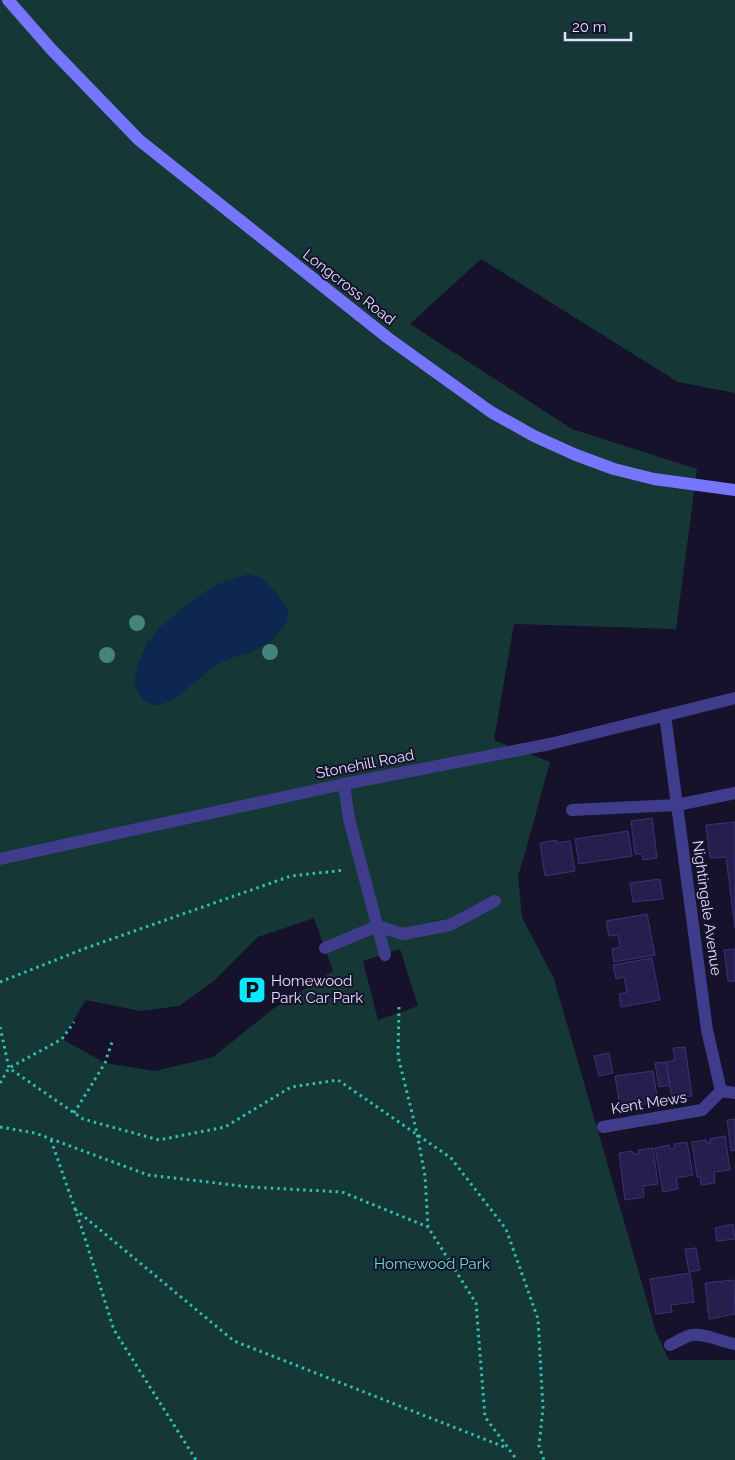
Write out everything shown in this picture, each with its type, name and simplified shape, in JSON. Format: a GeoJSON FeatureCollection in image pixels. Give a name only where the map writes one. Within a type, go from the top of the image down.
{"type":"FeatureCollection","features":[{"type":"Feature","properties":{"kind":"main road","name":"Longcross Road"},"geometry":{"type":"LineString","coordinates":[[8,0],[51,49],[139,140],[388,338],[491,412],[534,436],[576,455],[614,469],[654,478],[735,490]]}},
{"type":"Feature","properties":{"kind":"street","name":"Stonehill Road"},"geometry":{"type":"LineString","coordinates":[[0,859],[344,784],[550,744],[735,698]]}},
{"type":"Feature","properties":{"kind":"street","name":"Nightingale Avenue"},"geometry":{"type":"LineString","coordinates":[[665,715],[707,1030],[721,1090]]}},
{"type":"Feature","properties":{"kind":"street"},"geometry":{"type":"LineString","coordinates":[[344,784],[349,819],[385,954]]}},
{"type":"Feature","properties":{"kind":"street"},"geometry":{"type":"LineString","coordinates":[[572,810],[677,805],[735,793]]}},
{"type":"Feature","properties":{"kind":"street"},"geometry":{"type":"LineString","coordinates":[[325,948],[377,926],[403,934],[450,925],[495,901]]}},
{"type":"Feature","properties":{"kind":"street"},"geometry":{"type":"LineString","coordinates":[[721,1090],[735,1093]]}},
{"type":"Feature","properties":{"kind":"street","name":"Kent Mews"},"geometry":{"type":"LineString","coordinates":[[603,1127],[702,1110],[721,1090]]}},
{"type":"Feature","properties":{"kind":"street"},"geometry":{"type":"LineString","coordinates":[[670,1345],[690,1335],[700,1335],[725,1343],[735,1344]]}},
{"type":"Feature","properties":{"kind":"path"},"geometry":{"type":"LineString","coordinates":[[0,982],[86,948],[291,876],[361,868]]}},
{"type":"Feature","properties":{"kind":"path"},"geometry":{"type":"LineString","coordinates":[[399,1007],[398,1056],[417,1133],[425,1176],[428,1227],[476,1303],[485,1417],[517,1460]]}},
{"type":"Feature","properties":{"kind":"path"},"geometry":{"type":"LineString","coordinates":[[0,1083],[9,1068],[62,1039],[74,1022]]}},
{"type":"Feature","properties":{"kind":"path"},"geometry":{"type":"LineString","coordinates":[[0,1027],[9,1068],[83,1119],[160,1140],[225,1127],[290,1087],[338,1080],[417,1133],[450,1158],[506,1230],[538,1319],[543,1408],[539,1446],[544,1460]]}},
{"type":"Feature","properties":{"kind":"path"},"geometry":{"type":"LineString","coordinates":[[74,1113],[106,1063],[112,1042]]}},
{"type":"Feature","properties":{"kind":"path"},"geometry":{"type":"LineString","coordinates":[[0,1127],[35,1133],[148,1175],[250,1187],[342,1192],[428,1227]]}},
{"type":"Feature","properties":{"kind":"path"},"geometry":{"type":"LineString","coordinates":[[51,1139],[114,1330],[196,1460]]}},
{"type":"Feature","properties":{"kind":"path"},"geometry":{"type":"LineString","coordinates":[[75,1209],[234,1341],[508,1448]]}},
{"type":"Feature","properties":{"kind":"green space","name":"Homewood Park"},"geometry":{"type":"Polygon","coordinates":[[[0,0],[735,0],[735,393],[678,382],[481,259],[410,324],[572,429],[697,469],[676,629],[514,624],[494,740],[550,762],[518,876],[522,917],[554,979],[656,1332],[669,1360],[735,1360],[735,1460],[0,1460],[0,0]],[[314,918],[258,937],[215,980],[179,1006],[141,1011],[86,1000],[62,1039],[105,1063],[155,1071],[213,1057],[273,1009],[333,971],[314,918]],[[400,949],[363,961],[378,1020],[418,1006],[400,949]]]}},
{"type":"Feature","properties":{"kind":"water"},"geometry":{"type":"Polygon","coordinates":[[[248,574],[262,578],[279,596],[289,611],[286,623],[270,642],[248,653],[227,659],[211,669],[177,697],[163,704],[153,705],[143,700],[134,684],[137,667],[146,645],[159,628],[198,596],[216,585],[248,574]]]}},
{"type":"Feature","properties":{"kind":"building"},"geometry":{"type":"Polygon","coordinates":[[[652,818],[657,858],[643,860],[643,854],[635,854],[631,821],[652,818]]]}},
{"type":"Feature","properties":{"kind":"building"},"geometry":{"type":"Polygon","coordinates":[[[735,822],[735,928],[726,857],[710,858],[706,825],[735,822]]]}},
{"type":"Feature","properties":{"kind":"building"},"geometry":{"type":"Polygon","coordinates":[[[628,831],[632,856],[579,864],[575,839],[628,831]]]}},
{"type":"Feature","properties":{"kind":"building"},"geometry":{"type":"Polygon","coordinates":[[[556,840],[557,843],[570,841],[575,871],[545,876],[540,843],[556,840]]]}},
{"type":"Feature","properties":{"kind":"building"},"geometry":{"type":"Polygon","coordinates":[[[660,879],[663,899],[633,902],[630,883],[660,879]]]}},
{"type":"Feature","properties":{"kind":"building"},"geometry":{"type":"Polygon","coordinates":[[[647,914],[655,955],[614,962],[612,949],[620,947],[618,935],[609,936],[606,921],[647,914]]]}},
{"type":"Feature","properties":{"kind":"building"},"geometry":{"type":"Polygon","coordinates":[[[735,949],[735,981],[728,981],[724,950],[735,949]]]}},
{"type":"Feature","properties":{"kind":"building"},"geometry":{"type":"Polygon","coordinates":[[[652,958],[660,1000],[621,1007],[619,994],[627,992],[624,977],[616,979],[613,965],[652,958]]]}},
{"type":"Feature","properties":{"kind":"building"},"geometry":{"type":"Polygon","coordinates":[[[685,1047],[692,1096],[686,1097],[686,1100],[679,1101],[678,1098],[672,1099],[666,1062],[675,1060],[673,1048],[685,1047]]]}},
{"type":"Feature","properties":{"kind":"building"},"geometry":{"type":"Polygon","coordinates":[[[609,1053],[613,1073],[599,1076],[594,1056],[609,1053]]]}},
{"type":"Feature","properties":{"kind":"building"},"geometry":{"type":"Polygon","coordinates":[[[666,1062],[670,1085],[659,1087],[655,1063],[666,1062]]]}},
{"type":"Feature","properties":{"kind":"building"},"geometry":{"type":"Polygon","coordinates":[[[653,1071],[658,1102],[620,1108],[615,1076],[653,1071]]]}},
{"type":"Feature","properties":{"kind":"building"},"geometry":{"type":"Polygon","coordinates":[[[735,1119],[735,1150],[731,1151],[727,1120],[735,1119]]]}},
{"type":"Feature","properties":{"kind":"building"},"geometry":{"type":"Polygon","coordinates":[[[725,1136],[730,1170],[714,1172],[715,1183],[701,1185],[700,1176],[697,1177],[692,1142],[706,1140],[707,1143],[710,1143],[710,1139],[725,1136]]]}},
{"type":"Feature","properties":{"kind":"building"},"geometry":{"type":"Polygon","coordinates":[[[687,1142],[693,1175],[676,1178],[678,1189],[663,1192],[655,1148],[669,1145],[670,1149],[675,1148],[674,1144],[687,1142]]]}},
{"type":"Feature","properties":{"kind":"building"},"geometry":{"type":"Polygon","coordinates":[[[653,1148],[658,1184],[643,1186],[644,1197],[625,1200],[619,1153],[632,1151],[633,1154],[639,1154],[638,1150],[653,1148]]]}},
{"type":"Feature","properties":{"kind":"building"},"geometry":{"type":"Polygon","coordinates":[[[733,1224],[735,1239],[717,1241],[715,1228],[733,1224]]]}},
{"type":"Feature","properties":{"kind":"building"},"geometry":{"type":"Polygon","coordinates":[[[696,1248],[700,1270],[689,1272],[685,1249],[696,1248]]]}},
{"type":"Feature","properties":{"kind":"building"},"geometry":{"type":"Polygon","coordinates":[[[690,1273],[694,1302],[671,1305],[672,1312],[656,1314],[650,1279],[690,1273]]]}},
{"type":"Feature","properties":{"kind":"building"},"geometry":{"type":"Polygon","coordinates":[[[734,1280],[735,1314],[709,1319],[705,1283],[734,1280]]]}},
{"type":"Feature","properties":{"kind":"place","name":"Homewood Park Car Park"},"geometry":{"type":"Point","coordinates":[252,990]}}]}
